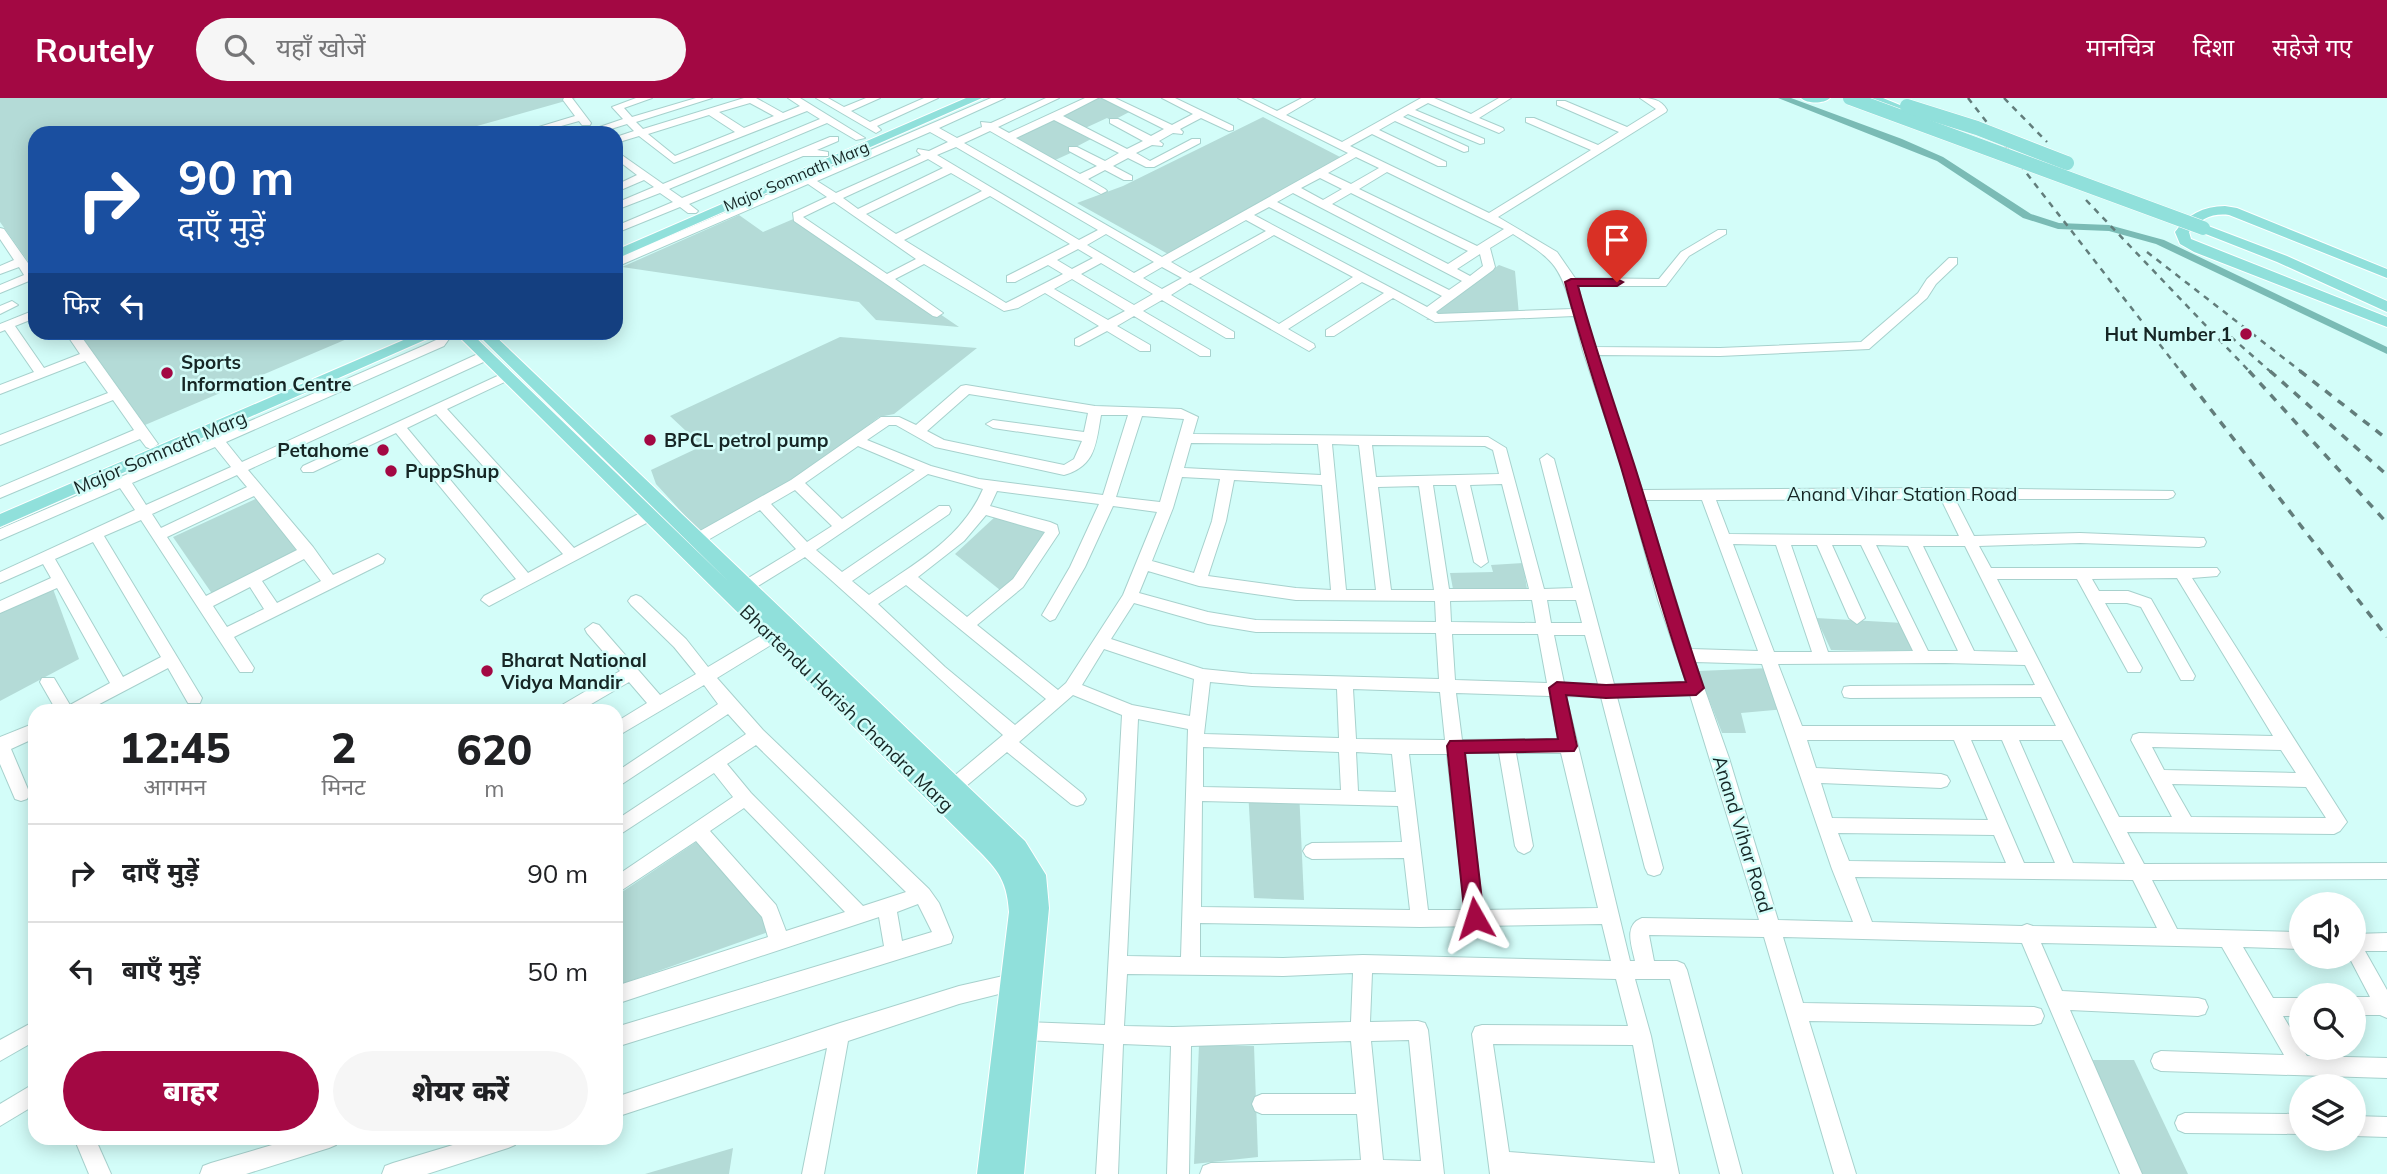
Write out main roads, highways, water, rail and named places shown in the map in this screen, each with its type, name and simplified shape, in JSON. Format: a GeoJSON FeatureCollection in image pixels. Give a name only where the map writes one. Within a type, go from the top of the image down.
{"type":"FeatureCollection","features":[{"type":"Feature","properties":{"kind":"main road","name":"Major Somnath Marg"},"geometry":{"type":"LineString","coordinates":[[623,240],[687,207],[976,98]]}},
{"type":"Feature","properties":{"kind":"main road"},"geometry":{"type":"LineString","coordinates":[[1807,98],[1824,98]]}},
{"type":"Feature","properties":{"kind":"main road"},"geometry":{"type":"LineString","coordinates":[[1850,98],[1876,102],[2206,224],[2387,307]]}},
{"type":"Feature","properties":{"kind":"main road","name":"Major Somnath Marg"},"geometry":{"type":"LineString","coordinates":[[623,252],[805,178],[878,136],[926,104],[958,106]]}},
{"type":"Feature","properties":{"kind":"main road"},"geometry":{"type":"LineString","coordinates":[[2387,274],[2232,211],[2209,210],[2182,232],[2185,241],[2199,249],[2387,322]]}},
{"type":"Feature","properties":{"kind":"main road"},"geometry":{"type":"LineString","coordinates":[[2206,224],[2280,246],[2387,294]]}},
{"type":"Feature","properties":{"kind":"main road","name":"Major Somnath Marg"},"geometry":{"type":"LineString","coordinates":[[0,521],[213,436],[236,413],[393,340]]}},
{"type":"Feature","properties":{"kind":"main road","name":"Major Somnath Marg"},"geometry":{"type":"LineString","coordinates":[[0,509],[147,438],[236,413],[416,340]]}},
{"type":"Feature","properties":{"kind":"main road","name":"Bhartendu Harish Chandra Marg"},"geometry":{"type":"LineString","coordinates":[[469,340],[773,636],[946,793],[1017,848],[1035,876],[1038,908],[1011,1174]]}},
{"type":"Feature","properties":{"kind":"main road","name":"Bhartendu Harish Chandra Marg"},"geometry":{"type":"LineString","coordinates":[[490,340],[744,587],[946,793],[1006,863],[1020,886],[1020,912],[990,1174]]}},
{"type":"Feature","properties":{"kind":"waterway"},"geometry":{"type":"LineString","coordinates":[[1783,98],[1940,159],[2027,216],[2058,226],[2109,228],[2160,242],[2387,351]]}},
{"type":"Feature","properties":{"kind":"railway"},"geometry":{"type":"LineString","coordinates":[[1968,98],[2182,373]]}},
{"type":"Feature","properties":{"kind":"railway"},"geometry":{"type":"LineString","coordinates":[[2004,98],[2047,142]]}},
{"type":"Feature","properties":{"kind":"railway"},"geometry":{"type":"LineString","coordinates":[[2086,200],[2251,373]]}},
{"type":"Feature","properties":{"kind":"railway"},"geometry":{"type":"LineString","coordinates":[[2147,252],[2303,373]]}},
{"type":"Feature","properties":{"kind":"railway"},"geometry":{"type":"LineString","coordinates":[[2222,329],[2272,373]]}},
{"type":"Feature","properties":{"kind":"railway"},"geometry":{"type":"LineString","coordinates":[[2181,371],[2387,637]]}},
{"type":"Feature","properties":{"kind":"railway"},"geometry":{"type":"LineString","coordinates":[[2249,371],[2387,523]]}},
{"type":"Feature","properties":{"kind":"railway"},"geometry":{"type":"LineString","coordinates":[[2270,371],[2387,475]]}},
{"type":"Feature","properties":{"kind":"railway"},"geometry":{"type":"LineString","coordinates":[[2300,371],[2387,439]]}},
{"type":"Feature","properties":{"kind":"place","name":"Hut Number 1"},"geometry":{"type":"Point","coordinates":[2246,334]}},
{"type":"Feature","properties":{"kind":"place","name":"Sports Information Centre"},"geometry":{"type":"Point","coordinates":[167,373]}},
{"type":"Feature","properties":{"kind":"place","name":"BPCL petrol pump"},"geometry":{"type":"Point","coordinates":[650,440]}},
{"type":"Feature","properties":{"kind":"place","name":"Petahome"},"geometry":{"type":"Point","coordinates":[383,450]}},
{"type":"Feature","properties":{"kind":"place","name":"PuppShup"},"geometry":{"type":"Point","coordinates":[391,471]}},
{"type":"Feature","properties":{"kind":"place","name":"Bharat National Vidya Mandir"},"geometry":{"type":"Point","coordinates":[487,671]}}]}
